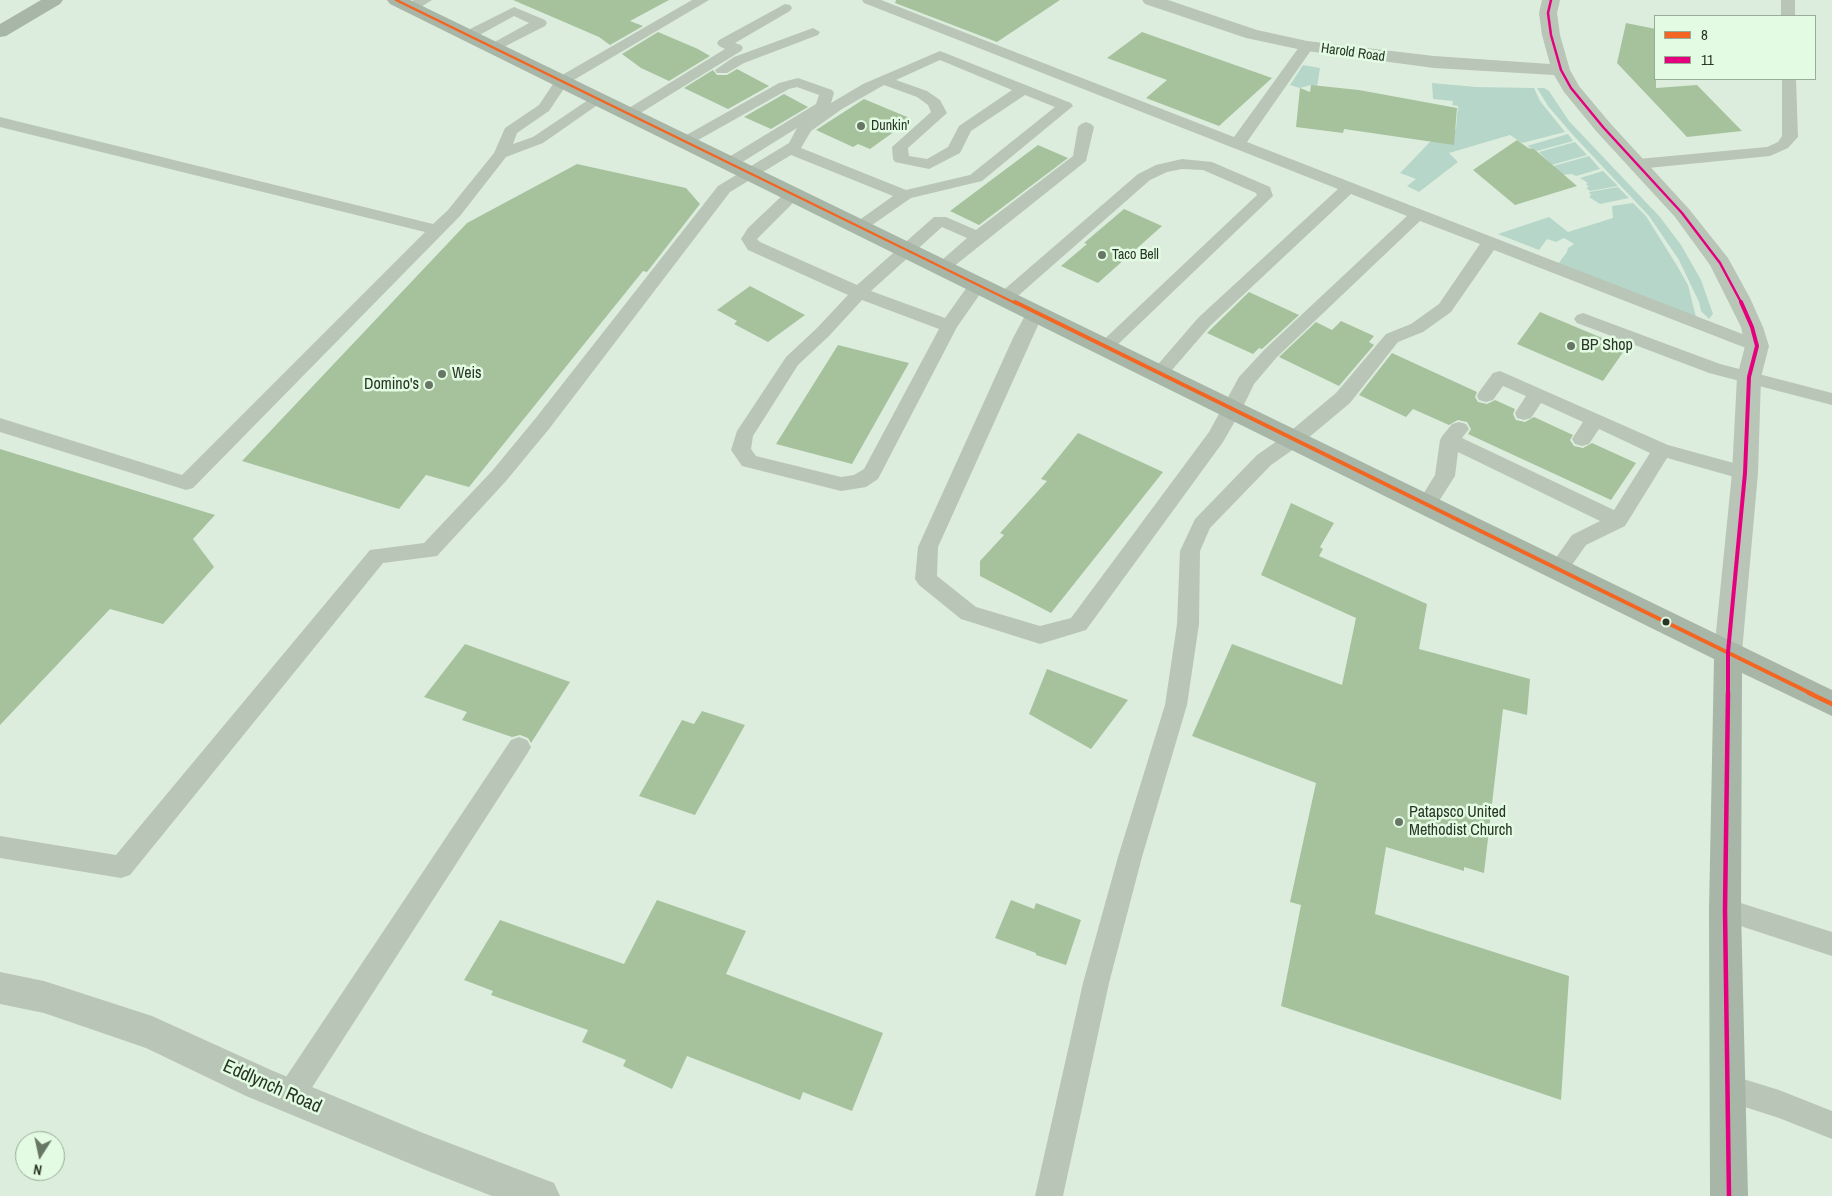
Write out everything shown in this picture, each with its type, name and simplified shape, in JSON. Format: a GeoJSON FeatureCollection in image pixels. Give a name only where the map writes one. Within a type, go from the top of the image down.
{"type":"FeatureCollection","features":[{"type":"Feature","properties":{"kind":"main road"},"geometry":{"type":"LineString","coordinates":[[0,32],[54,0]]}},
{"type":"Feature","properties":{"kind":"main road"},"geometry":{"type":"LineString","coordinates":[[411,2],[494,48],[1234,409],[1832,704]]}},
{"type":"Feature","properties":{"kind":"main road"},"geometry":{"type":"LineString","coordinates":[[1728,652],[1725,910],[1728,1196]]}},
{"type":"Feature","properties":{"kind":"street","name":"Harold Road"},"geometry":{"type":"LineString","coordinates":[[1151,0],[1252,34],[1307,46],[1434,62],[1561,70]]}},
{"type":"Feature","properties":{"kind":"street"},"geometry":{"type":"LineString","coordinates":[[1551,0],[1548,13],[1550,28],[1561,70],[1571,88],[1586,108],[1682,213],[1720,263],[1752,327],[1757,346],[1749,377],[1744,473],[1728,652]]}},
{"type":"Feature","properties":{"kind":"street","name":"Eddlynch Road"},"geometry":{"type":"LineString","coordinates":[[0,988],[44,997],[152,1033],[290,1096],[423,1151],[541,1196]]}},
{"type":"Feature","properties":{"kind":"lane"},"geometry":{"type":"LineString","coordinates":[[0,425],[186,482],[454,213],[501,154],[510,131],[544,108],[562,81],[702,0]]}},
{"type":"Feature","properties":{"kind":"lane"},"geometry":{"type":"LineString","coordinates":[[869,0],[1757,346]]}},
{"type":"Feature","properties":{"kind":"lane"},"geometry":{"type":"LineString","coordinates":[[1788,0],[1788,15]]}},
{"type":"Feature","properties":{"kind":"lane"},"geometry":{"type":"LineString","coordinates":[[635,117],[736,48],[724,44],[785,8]]}},
{"type":"Feature","properties":{"kind":"lane"},"geometry":{"type":"LineString","coordinates":[[469,35],[514,11],[540,23],[494,48]]}},
{"type":"Feature","properties":{"kind":"lane"},"geometry":{"type":"LineString","coordinates":[[635,117],[739,60],[813,32]]}},
{"type":"Feature","properties":{"kind":"lane"},"geometry":{"type":"LineString","coordinates":[[1237,144],[1307,46]]}},
{"type":"Feature","properties":{"kind":"lane"},"geometry":{"type":"LineString","coordinates":[[740,168],[790,149],[795,146],[805,128],[837,106],[883,80],[940,55],[1066,106],[976,178],[905,195],[859,226]]}},
{"type":"Feature","properties":{"kind":"lane"},"geometry":{"type":"LineString","coordinates":[[883,80],[922,94],[935,103],[939,114],[900,147],[901,159],[929,164],[955,150],[964,129],[1023,89]]}},
{"type":"Feature","properties":{"kind":"lane"},"geometry":{"type":"LineString","coordinates":[[1638,164],[1770,151],[1783,145],[1790,137],[1789,80]]}},
{"type":"Feature","properties":{"kind":"lane"},"geometry":{"type":"LineString","coordinates":[[0,847],[121,867],[377,556],[430,550],[499,476],[542,424],[740,168],[823,106],[827,93],[798,82],[784,86],[686,142]]}},
{"type":"Feature","properties":{"kind":"lane"},"geometry":{"type":"LineString","coordinates":[[501,154],[538,140],[599,99]]}},
{"type":"Feature","properties":{"kind":"lane"},"geometry":{"type":"LineString","coordinates":[[0,122],[436,230]]}},
{"type":"Feature","properties":{"kind":"lane"},"geometry":{"type":"LineString","coordinates":[[942,267],[978,236],[1080,158],[1086,127]]}},
{"type":"Feature","properties":{"kind":"lane"},"geometry":{"type":"LineString","coordinates":[[790,149],[905,195]]}},
{"type":"Feature","properties":{"kind":"lane"},"geometry":{"type":"LineString","coordinates":[[1005,298],[1144,177],[1162,168],[1182,164],[1206,165],[1264,190],[1265,196],[1106,347]]}},
{"type":"Feature","properties":{"kind":"lane"},"geometry":{"type":"LineString","coordinates":[[1160,373],[1204,322],[1349,187]]}},
{"type":"Feature","properties":{"kind":"lane"},"geometry":{"type":"LineString","coordinates":[[793,194],[754,232],[749,240],[754,246],[859,293],[949,326]]}},
{"type":"Feature","properties":{"kind":"lane"},"geometry":{"type":"LineString","coordinates":[[1035,312],[928,547],[926,579],[969,613],[1040,635],[1078,624],[1216,436],[1234,409],[1246,381],[1271,354],[1418,214]]}},
{"type":"Feature","properties":{"kind":"lane"},"geometry":{"type":"LineString","coordinates":[[978,236],[940,220],[859,293],[823,332],[792,361],[744,436],[741,450],[749,461],[841,484],[859,482],[871,474],[949,326],[978,284]]}},
{"type":"Feature","properties":{"kind":"lane"},"geometry":{"type":"LineString","coordinates":[[1049,1196],[1096,983],[1130,857],[1176,705],[1188,624],[1190,551],[1202,524],[1264,460],[1294,439],[1343,398],[1392,338],[1416,328],[1444,308],[1490,242]]}},
{"type":"Feature","properties":{"kind":"lane"},"geometry":{"type":"LineString","coordinates":[[1583,318],[1715,369],[1832,399]]}},
{"type":"Feature","properties":{"kind":"lane"},"geometry":{"type":"LineString","coordinates":[[1486,396],[1500,378],[1662,450],[1744,473]]}},
{"type":"Feature","properties":{"kind":"lane"},"geometry":{"type":"LineString","coordinates":[[1524,413],[1538,394]]}},
{"type":"Feature","properties":{"kind":"lane"},"geometry":{"type":"LineString","coordinates":[[1582,439],[1595,420]]}},
{"type":"Feature","properties":{"kind":"lane"},"geometry":{"type":"LineString","coordinates":[[1427,504],[1445,476],[1454,435],[1552,481],[1618,521]]}},
{"type":"Feature","properties":{"kind":"lane"},"geometry":{"type":"LineString","coordinates":[[1558,569],[1579,540],[1618,521],[1662,450]]}},
{"type":"Feature","properties":{"kind":"lane"},"geometry":{"type":"LineString","coordinates":[[290,1096],[519,747]]}},
{"type":"Feature","properties":{"kind":"lane"},"geometry":{"type":"LineString","coordinates":[[1725,910],[1832,944]]}},
{"type":"Feature","properties":{"kind":"lane"},"geometry":{"type":"LineString","coordinates":[[1727,1088],[1832,1124]]}},
{"type":"Feature","properties":{"kind":"green space"},"geometry":{"type":"Polygon","coordinates":[[[1303,65],[1320,68],[1317,87],[1311,85],[1300,88],[1290,85],[1303,65]]]}},
{"type":"Feature","properties":{"kind":"green space"},"geometry":{"type":"Polygon","coordinates":[[[1432,83],[1476,87],[1534,88],[1540,101],[1565,132],[1522,143],[1510,135],[1449,153],[1458,162],[1419,192],[1407,186],[1416,179],[1400,173],[1431,141],[1456,129],[1458,106],[1452,105],[1453,101],[1433,99],[1432,83]]]}},
{"type":"Feature","properties":{"kind":"green space"},"geometry":{"type":"Polygon","coordinates":[[[1537,88],[1544,88],[1549,91],[1569,121],[1660,217],[1681,245],[1701,280],[1713,314],[1709,319],[1701,311],[1699,302],[1679,260],[1649,216],[1572,134],[1548,106],[1537,88]]]}},
{"type":"Feature","properties":{"kind":"green space"},"geometry":{"type":"Polygon","coordinates":[[[1568,134],[1573,141],[1537,151],[1527,146],[1568,134]]]}},
{"type":"Feature","properties":{"kind":"green space"},"geometry":{"type":"Polygon","coordinates":[[[1575,142],[1587,155],[1548,166],[1549,162],[1539,152],[1575,142]]]}},
{"type":"Feature","properties":{"kind":"green space"},"geometry":{"type":"Polygon","coordinates":[[[1589,156],[1600,169],[1576,176],[1572,174],[1561,175],[1550,167],[1589,156]]]}},
{"type":"Feature","properties":{"kind":"green space"},"geometry":{"type":"Polygon","coordinates":[[[1603,171],[1618,186],[1590,191],[1586,188],[1589,187],[1586,184],[1588,183],[1580,178],[1603,171]]]}},
{"type":"Feature","properties":{"kind":"green space"},"geometry":{"type":"Polygon","coordinates":[[[1618,187],[1629,198],[1600,204],[1589,197],[1591,195],[1589,192],[1618,187]]]}},
{"type":"Feature","properties":{"kind":"green space"},"geometry":{"type":"Polygon","coordinates":[[[1633,203],[1646,216],[1688,285],[1696,317],[1558,264],[1568,248],[1574,244],[1564,238],[1556,242],[1547,239],[1539,250],[1498,234],[1549,217],[1568,232],[1613,218],[1612,206],[1633,203]]]}},
{"type":"Feature","properties":{"kind":"building"},"geometry":{"type":"Polygon","coordinates":[[[513,0],[669,0],[630,21],[643,26],[610,45],[599,37],[513,0]]]}},
{"type":"Feature","properties":{"kind":"building"},"geometry":{"type":"Polygon","coordinates":[[[896,0],[1060,0],[997,42],[895,3],[896,0]]]}},
{"type":"Feature","properties":{"kind":"building"},"geometry":{"type":"Polygon","coordinates":[[[1626,23],[1654,29],[1654,80],[1656,80],[1656,88],[1697,85],[1742,131],[1687,137],[1617,63],[1626,23]]]}},
{"type":"Feature","properties":{"kind":"building"},"geometry":{"type":"Polygon","coordinates":[[[658,32],[710,56],[669,81],[641,68],[622,54],[658,32]]]}},
{"type":"Feature","properties":{"kind":"building"},"geometry":{"type":"Polygon","coordinates":[[[1142,32],[1272,78],[1219,126],[1146,98],[1167,80],[1107,58],[1142,32]]]}},
{"type":"Feature","properties":{"kind":"building"},"geometry":{"type":"Polygon","coordinates":[[[737,69],[769,86],[728,109],[684,88],[713,70],[717,75],[727,75],[737,69]]]}},
{"type":"Feature","properties":{"kind":"building"},"geometry":{"type":"Polygon","coordinates":[[[1311,85],[1359,90],[1457,108],[1454,145],[1344,129],[1343,133],[1296,127],[1300,88],[1310,92],[1311,85]]]}},
{"type":"Feature","properties":{"kind":"building"},"geometry":{"type":"Polygon","coordinates":[[[784,94],[808,107],[771,129],[744,117],[784,94]]]}},
{"type":"Feature","properties":{"kind":"building","name":"Dunkin'"},"geometry":{"type":"Polygon","coordinates":[[[864,99],[912,119],[870,149],[858,144],[853,147],[816,130],[864,99]]]}},
{"type":"Feature","properties":{"kind":"building"},"geometry":{"type":"Polygon","coordinates":[[[1517,140],[1528,148],[1534,149],[1577,186],[1515,205],[1473,170],[1517,140]]]}},
{"type":"Feature","properties":{"kind":"building"},"geometry":{"type":"Polygon","coordinates":[[[1038,145],[1068,158],[979,225],[950,211],[1038,145]]]}},
{"type":"Feature","properties":{"kind":"building","name":"Weis"},"geometry":{"type":"Polygon","coordinates":[[[577,164],[686,188],[700,204],[647,272],[643,271],[469,487],[426,475],[399,509],[242,461],[467,223],[577,164]]]}},
{"type":"Feature","properties":{"kind":"building","name":"Taco Bell"},"geometry":{"type":"Polygon","coordinates":[[[1124,209],[1162,226],[1098,283],[1061,266],[1087,244],[1084,243],[1124,209]]]}},
{"type":"Feature","properties":{"kind":"building"},"geometry":{"type":"Polygon","coordinates":[[[750,286],[805,315],[768,342],[734,324],[737,321],[717,310],[750,286]]]}},
{"type":"Feature","properties":{"kind":"building"},"geometry":{"type":"Polygon","coordinates":[[[1249,292],[1299,315],[1262,349],[1259,348],[1253,354],[1207,333],[1249,292]]]}},
{"type":"Feature","properties":{"kind":"building","name":"BP Shop"},"geometry":{"type":"Polygon","coordinates":[[[1540,312],[1626,348],[1603,381],[1517,344],[1540,312]]]}},
{"type":"Feature","properties":{"kind":"building"},"geometry":{"type":"Polygon","coordinates":[[[1341,321],[1374,336],[1369,342],[1374,345],[1339,386],[1279,357],[1316,322],[1332,330],[1341,321]]]}},
{"type":"Feature","properties":{"kind":"building"},"geometry":{"type":"Polygon","coordinates":[[[838,345],[909,363],[852,464],[776,444],[838,345]]]}},
{"type":"Feature","properties":{"kind":"building"},"geometry":{"type":"Polygon","coordinates":[[[1392,353],[1477,392],[1475,397],[1478,402],[1487,404],[1495,400],[1515,409],[1513,414],[1516,420],[1525,422],[1534,417],[1573,435],[1570,440],[1574,446],[1583,448],[1592,443],[1636,463],[1611,500],[1468,434],[1471,429],[1467,422],[1458,420],[1449,425],[1413,409],[1406,417],[1359,395],[1392,353]]]}},
{"type":"Feature","properties":{"kind":"building"},"geometry":{"type":"Polygon","coordinates":[[[1078,433],[1163,472],[1051,613],[980,576],[980,561],[1004,535],[1000,533],[1047,481],[1041,479],[1078,433]]]}},
{"type":"Feature","properties":{"kind":"building"},"geometry":{"type":"Polygon","coordinates":[[[0,449],[215,515],[193,539],[214,567],[163,624],[110,609],[0,725],[0,449]]]}},
{"type":"Feature","properties":{"kind":"building","name":"Patapsco United Methodist Church"},"geometry":{"type":"Polygon","coordinates":[[[1291,503],[1334,523],[1320,547],[1323,549],[1319,556],[1427,604],[1419,649],[1530,679],[1527,715],[1503,709],[1484,873],[1464,867],[1464,871],[1386,847],[1375,914],[1569,976],[1561,1100],[1281,1006],[1301,905],[1290,902],[1316,783],[1192,736],[1232,644],[1342,685],[1356,618],[1261,575],[1291,503]]]}},
{"type":"Feature","properties":{"kind":"building"},"geometry":{"type":"Polygon","coordinates":[[[465,644],[570,682],[531,743],[528,738],[520,735],[512,737],[462,720],[467,712],[424,697],[465,644]]]}},
{"type":"Feature","properties":{"kind":"building"},"geometry":{"type":"Polygon","coordinates":[[[1047,669],[1128,700],[1091,749],[1029,714],[1047,669]]]}},
{"type":"Feature","properties":{"kind":"building"},"geometry":{"type":"Polygon","coordinates":[[[702,711],[745,725],[695,815],[639,796],[682,720],[694,724],[702,711]]]}},
{"type":"Feature","properties":{"kind":"building"},"geometry":{"type":"Polygon","coordinates":[[[657,900],[746,931],[726,974],[883,1033],[852,1111],[803,1092],[800,1100],[687,1056],[672,1089],[623,1066],[626,1060],[582,1042],[588,1030],[491,995],[493,991],[464,980],[500,920],[624,964],[657,900]]]}},
{"type":"Feature","properties":{"kind":"building"},"geometry":{"type":"Polygon","coordinates":[[[1011,900],[1034,909],[1036,903],[1081,920],[1066,965],[995,938],[1011,900]]]}},
{"type":"Feature","properties":{"kind":"transit line","name":"8"},"geometry":{"type":"LineString","coordinates":[[396,0],[1832,704]]}},
{"type":"Feature","properties":{"kind":"transit line","name":"11"},"geometry":{"type":"LineString","coordinates":[[1551,0],[1548,13],[1551,35],[1561,70],[1571,88],[1603,127],[1682,213],[1720,263],[1752,327],[1757,346],[1749,377],[1745,473],[1728,652],[1725,910],[1729,1196]]}},
{"type":"Feature","properties":{"kind":"place","name":"Dunkin'"},"geometry":{"type":"Point","coordinates":[861,126]}},
{"type":"Feature","properties":{"kind":"place","name":"Taco Bell"},"geometry":{"type":"Point","coordinates":[1102,255]}},
{"type":"Feature","properties":{"kind":"place","name":"BP Shop"},"geometry":{"type":"Point","coordinates":[1571,346]}},
{"type":"Feature","properties":{"kind":"place","name":"Weis"},"geometry":{"type":"Point","coordinates":[442,374]}},
{"type":"Feature","properties":{"kind":"place","name":"Domino's"},"geometry":{"type":"Point","coordinates":[429,385]}},
{"type":"Feature","properties":{"kind":"place","name":"Patapsco United Methodist Church"},"geometry":{"type":"Point","coordinates":[1399,822]}}]}
